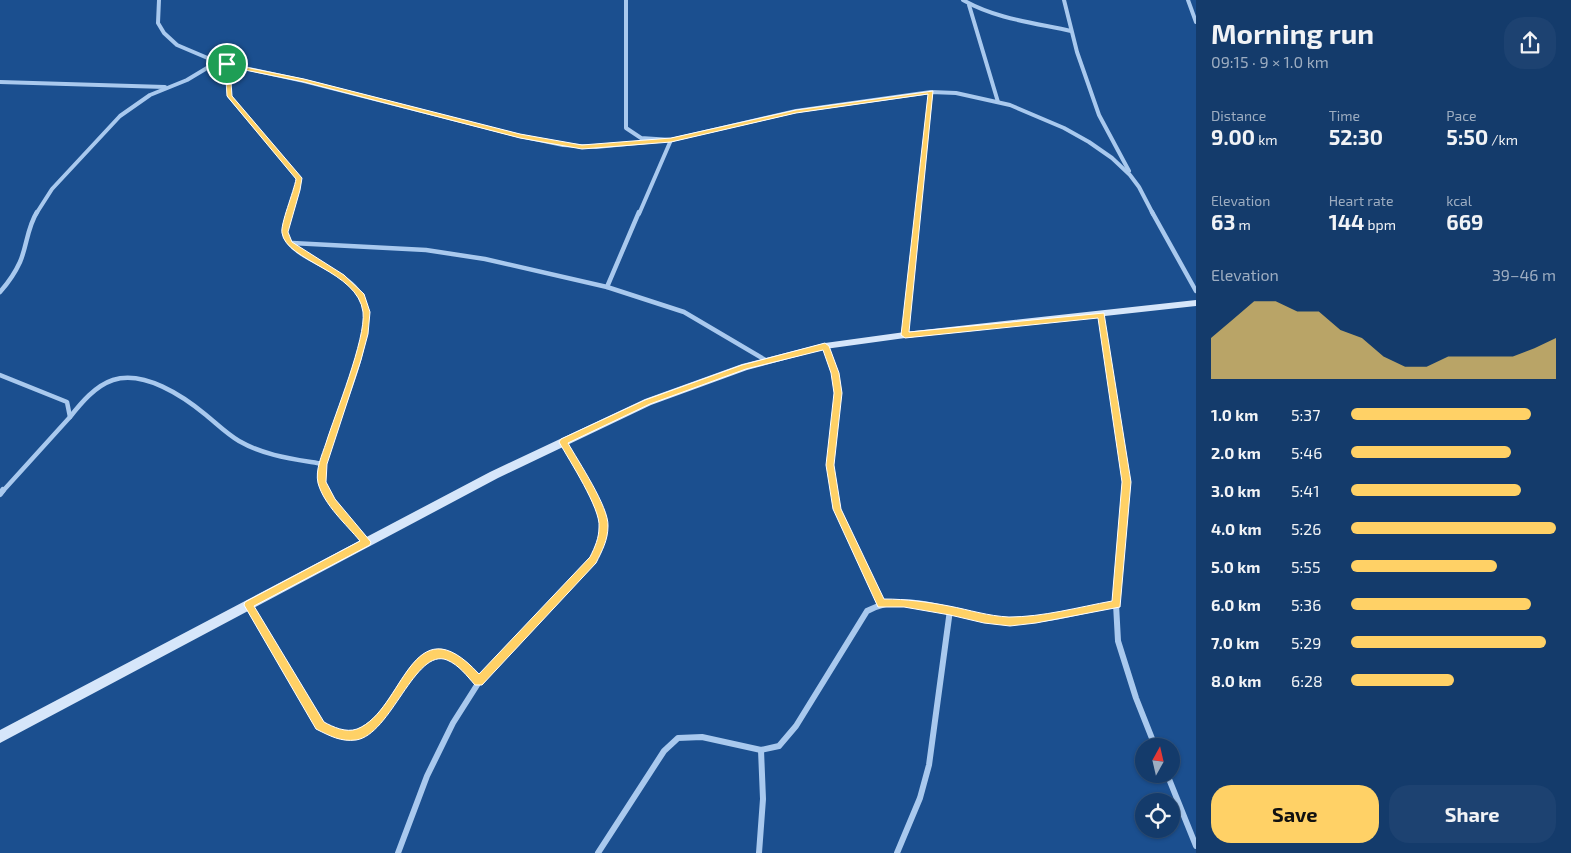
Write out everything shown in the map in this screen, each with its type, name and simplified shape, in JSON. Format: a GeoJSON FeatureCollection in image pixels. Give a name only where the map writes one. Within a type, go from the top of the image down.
{"type":"FeatureCollection","features":[{"type":"Feature","properties":{"kind":"main road"},"geometry":{"type":"LineString","coordinates":[[0,737],[494,475],[648,402],[745,367],[825,346],[905,335],[1101,315],[1196,303]]}},
{"type":"Feature","properties":{"kind":"street"},"geometry":{"type":"LineString","coordinates":[[159,0],[158,23],[164,33],[177,44],[217,62],[295,79],[520,136],[563,145],[596,147],[671,140],[796,111],[931,92],[951,91],[998,102],[1032,114],[1075,134],[1110,157],[1132,176]]}},
{"type":"Feature","properties":{"kind":"street"},"geometry":{"type":"LineString","coordinates":[[626,0],[626,128],[633,136],[652,142]]}},
{"type":"Feature","properties":{"kind":"street"},"geometry":{"type":"LineString","coordinates":[[963,0],[969,5],[1000,15],[1072,31]]}},
{"type":"Feature","properties":{"kind":"street"},"geometry":{"type":"LineString","coordinates":[[1064,0],[1077,52],[1099,115],[1196,290]]}},
{"type":"Feature","properties":{"kind":"street"},"geometry":{"type":"LineString","coordinates":[[1188,0],[1196,22]]}},
{"type":"Feature","properties":{"kind":"street"},"geometry":{"type":"LineString","coordinates":[[969,5],[998,102]]}},
{"type":"Feature","properties":{"kind":"street"},"geometry":{"type":"LineString","coordinates":[[0,292],[11,279],[20,262],[32,220],[52,189],[120,116],[135,104],[187,80],[217,62]]}},
{"type":"Feature","properties":{"kind":"street"},"geometry":{"type":"LineString","coordinates":[[227,64],[230,96],[299,178],[285,232],[290,243],[342,276],[362,295],[367,312],[360,352],[323,464],[322,482],[332,502],[366,542]]}},
{"type":"Feature","properties":{"kind":"street"},"geometry":{"type":"LineString","coordinates":[[0,82],[168,88]]}},
{"type":"Feature","properties":{"kind":"street"},"geometry":{"type":"LineString","coordinates":[[905,335],[931,92]]}},
{"type":"Feature","properties":{"kind":"street"},"geometry":{"type":"LineString","coordinates":[[607,287],[671,140]]}},
{"type":"Feature","properties":{"kind":"street"},"geometry":{"type":"LineString","coordinates":[[290,243],[426,250],[485,259],[607,287],[684,312],[767,361]]}},
{"type":"Feature","properties":{"kind":"street"},"geometry":{"type":"LineString","coordinates":[[1101,315],[1126,482],[1116,604],[1118,641],[1136,698],[1152,738]]}},
{"type":"Feature","properties":{"kind":"street"},"geometry":{"type":"LineString","coordinates":[[825,346],[835,373],[838,393],[830,465],[837,509],[882,604]]}},
{"type":"Feature","properties":{"kind":"street"},"geometry":{"type":"LineString","coordinates":[[0,375],[67,402],[70,417]]}},
{"type":"Feature","properties":{"kind":"street"},"geometry":{"type":"LineString","coordinates":[[0,494],[88,395],[114,380],[128,378],[165,388],[205,414],[238,441],[261,452],[323,464]]}},
{"type":"Feature","properties":{"kind":"street"},"geometry":{"type":"LineString","coordinates":[[398,853],[427,776],[453,723],[479,682],[593,560],[602,543],[604,525],[599,507],[564,442]]}},
{"type":"Feature","properties":{"kind":"street"},"geometry":{"type":"LineString","coordinates":[[598,853],[664,751],[678,738],[702,737],[761,750],[779,746],[796,726],[867,611],[882,604],[904,603],[950,610],[984,619],[1010,621],[1036,619],[1116,604]]}},
{"type":"Feature","properties":{"kind":"street"},"geometry":{"type":"LineString","coordinates":[[248,605],[320,726],[335,734],[357,734],[378,720],[413,670],[428,656],[446,654],[462,663],[479,682]]}},
{"type":"Feature","properties":{"kind":"street"},"geometry":{"type":"LineString","coordinates":[[897,853],[920,798],[928,765],[950,610]]}},
{"type":"Feature","properties":{"kind":"street"},"geometry":{"type":"LineString","coordinates":[[760,853],[761,750]]}},
{"type":"Feature","properties":{"kind":"street"},"geometry":{"type":"LineString","coordinates":[[1171,783],[1196,846]]}},
{"type":"Feature","properties":{"kind":"route"},"geometry":{"type":"LineString","coordinates":[[227,64],[268,72],[520,136],[582,147],[671,140],[796,111],[931,92],[905,335],[1101,315],[1122,444],[1126,482],[1116,604],[1036,619],[1010,621],[984,619],[950,610],[904,603],[882,604],[837,509],[832,487],[830,465],[838,393],[835,373],[825,346],[745,367],[648,402],[564,442],[599,507],[604,525],[602,543],[593,560],[506,650],[479,682],[462,663],[446,654],[428,656],[413,670],[378,720],[357,734],[335,734],[320,726],[248,605],[366,542],[332,502],[322,482],[323,464],[357,360],[364,334],[367,312],[362,295],[342,276],[290,243],[285,232],[299,178],[230,96],[227,85],[227,64]]}}]}
